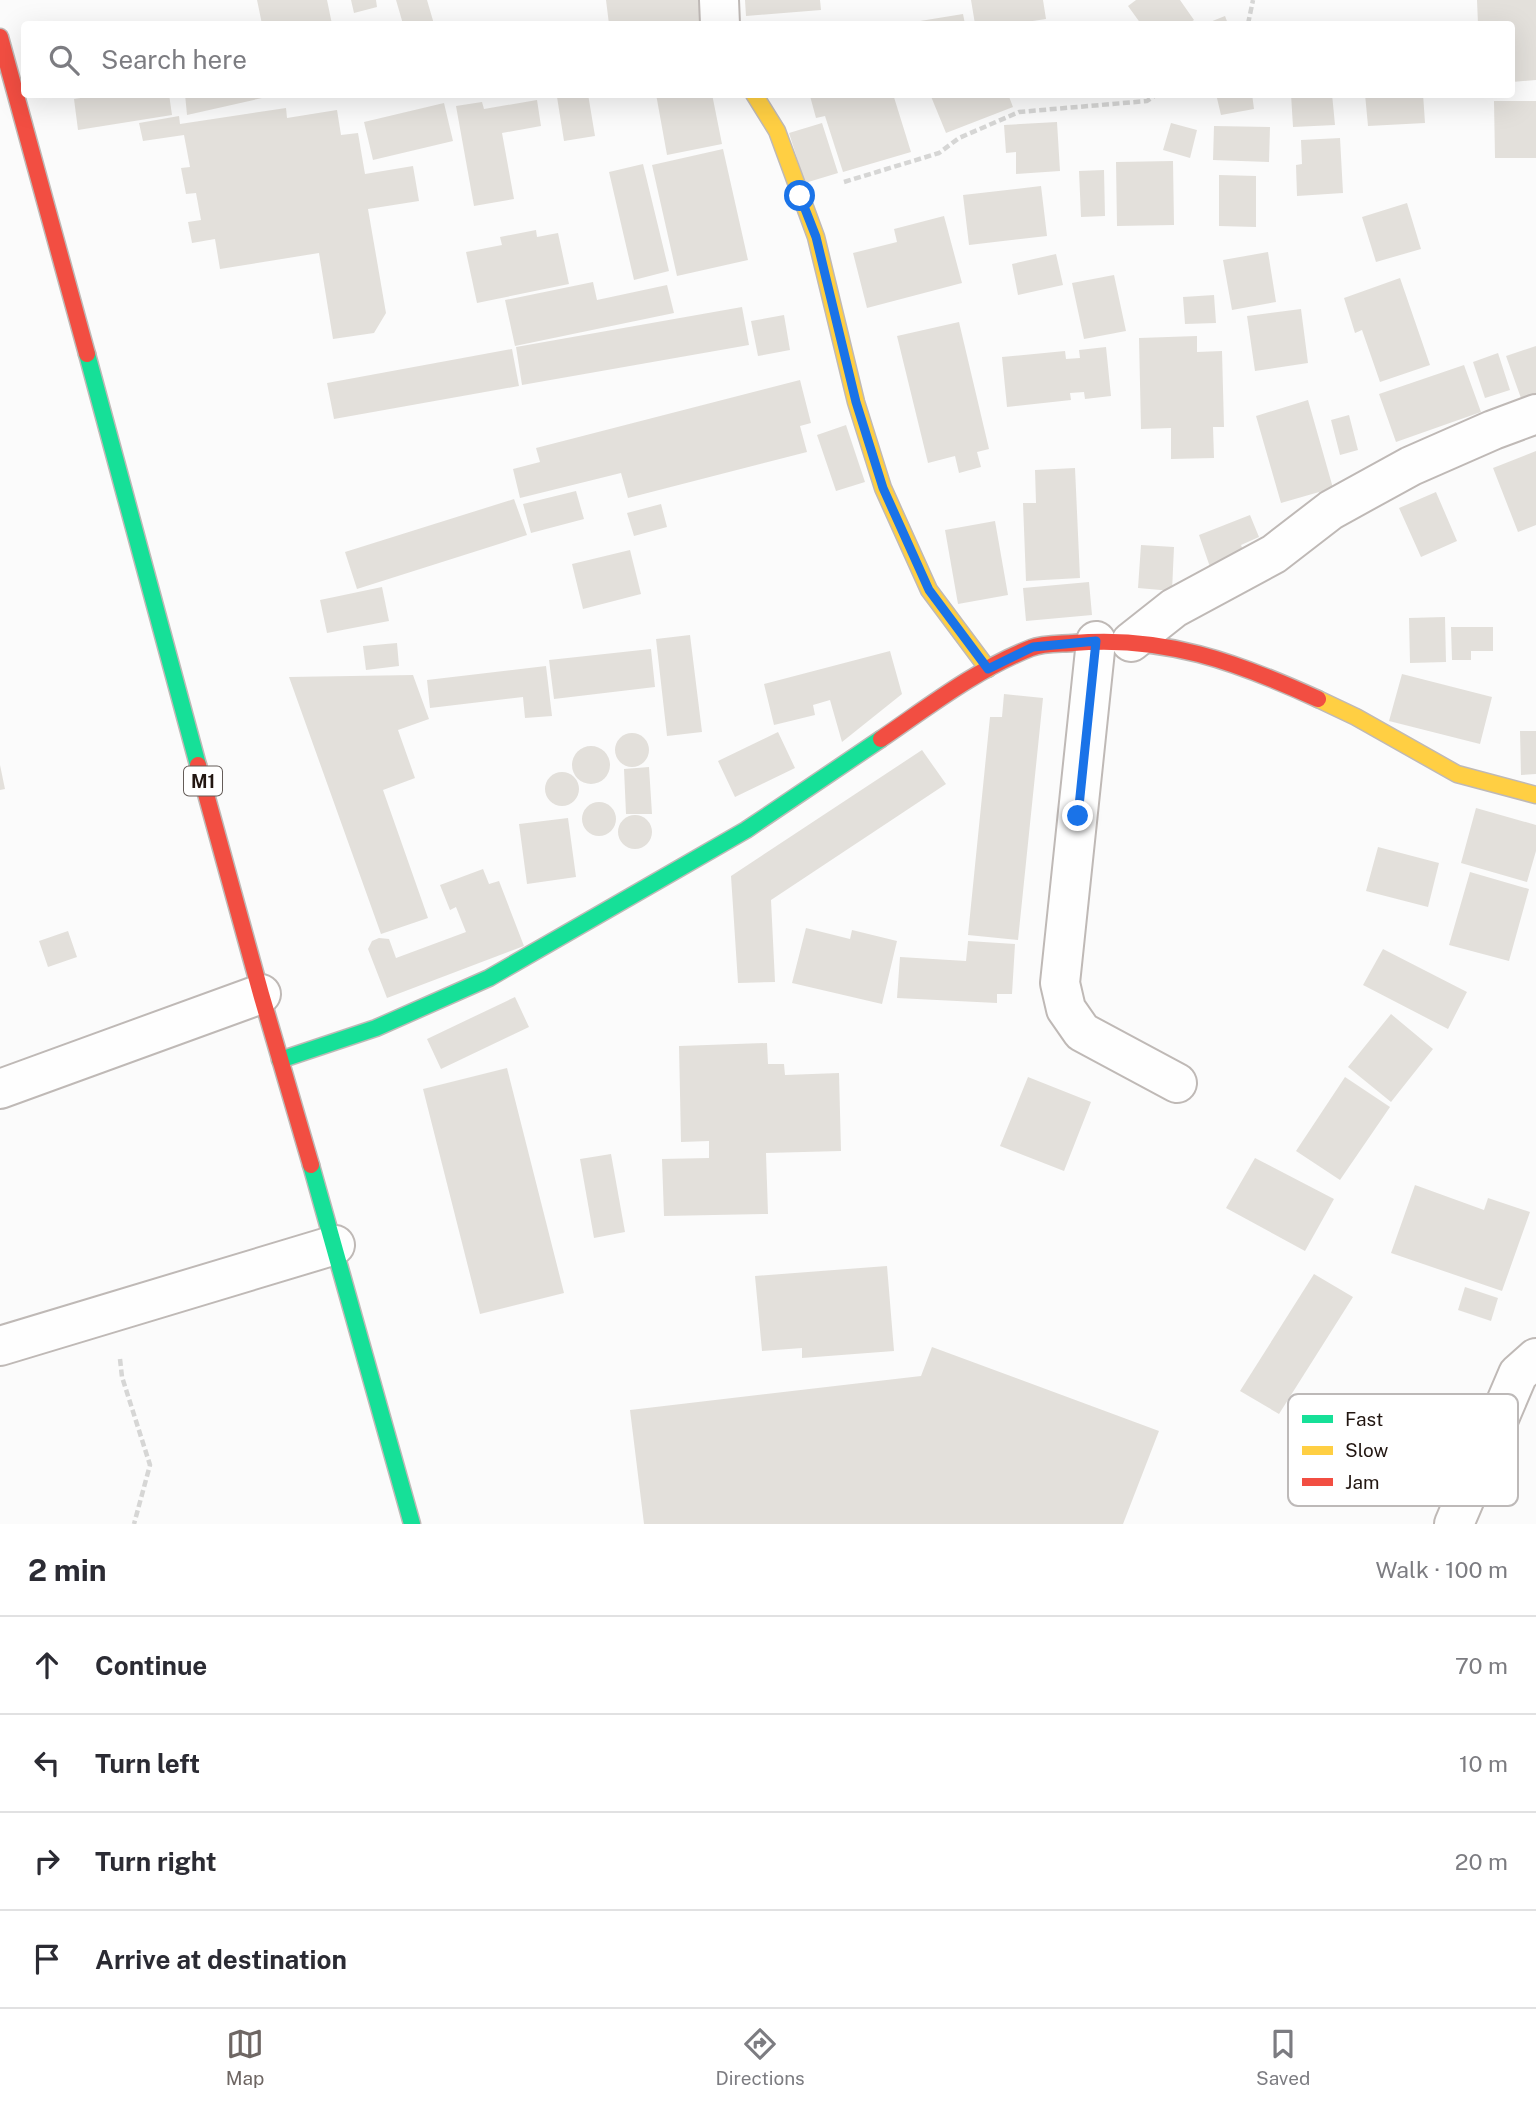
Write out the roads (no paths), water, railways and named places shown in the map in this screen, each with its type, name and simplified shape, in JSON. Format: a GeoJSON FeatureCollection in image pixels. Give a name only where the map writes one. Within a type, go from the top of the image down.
{"type":"FeatureCollection","features":[{"type":"Feature","properties":{"kind":"main road","name":"M1"},"geometry":{"type":"LineString","coordinates":[[3,59],[261,994],[335,1245],[412,1524]]}},
{"type":"Feature","properties":{"kind":"main road"},"geometry":{"type":"LineString","coordinates":[[757,98],[778,131],[816,237],[856,402],[883,488],[929,590],[988,669]]}},
{"type":"Feature","properties":{"kind":"main road"},"geometry":{"type":"LineString","coordinates":[[280,1060],[376,1028],[501,972],[746,831],[919,713],[988,669],[1033,647],[1114,642],[1181,648],[1256,671],[1356,717],[1457,774],[1536,794]]}},
{"type":"Feature","properties":{"kind":"street"},"geometry":{"type":"LineString","coordinates":[[719,0],[720,21]]}},
{"type":"Feature","properties":{"kind":"street"},"geometry":{"type":"LineString","coordinates":[[1177,1083],[1082,1032],[1066,1009],[1060,983],[1114,642],[1274,554],[1331,510],[1411,466],[1536,414]]}},
{"type":"Feature","properties":{"kind":"street"},"geometry":{"type":"LineString","coordinates":[[0,1088],[261,994]]}},
{"type":"Feature","properties":{"kind":"street"},"geometry":{"type":"LineString","coordinates":[[0,1346],[335,1245]]}},
{"type":"Feature","properties":{"kind":"street"},"geometry":{"type":"LineString","coordinates":[[1509,1394],[1518,1374],[1536,1358]]}},
{"type":"Feature","properties":{"kind":"street"},"geometry":{"type":"LineString","coordinates":[[1454,1524],[1462,1506]]}}]}
